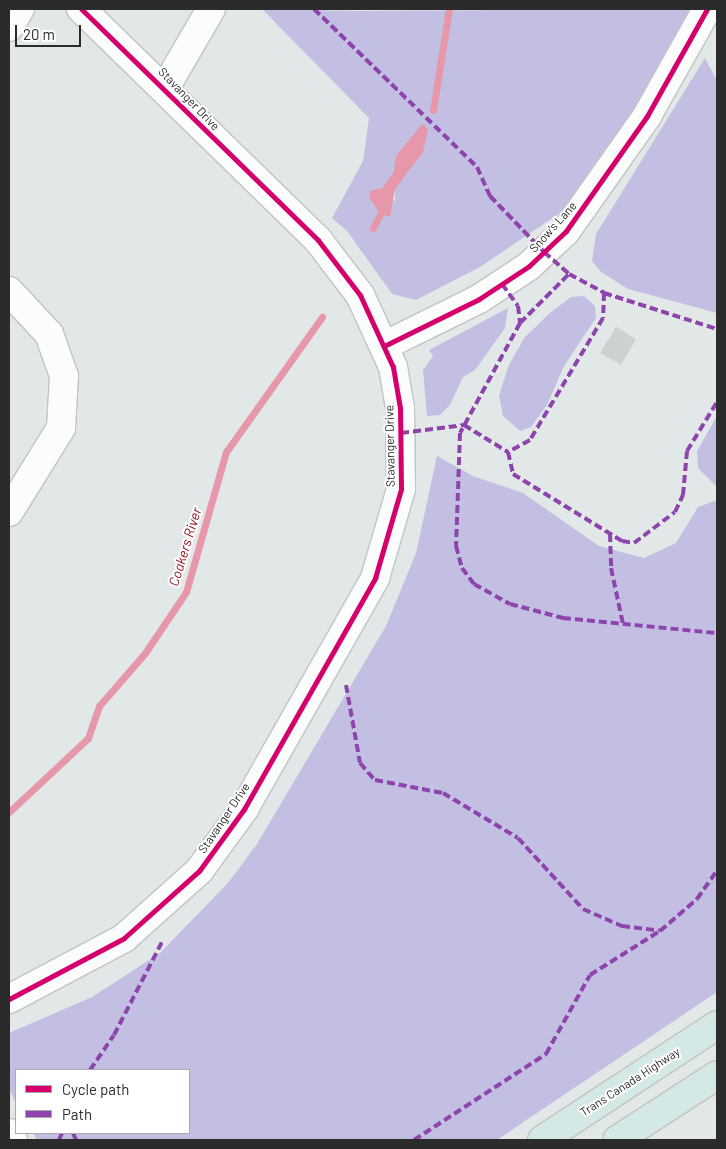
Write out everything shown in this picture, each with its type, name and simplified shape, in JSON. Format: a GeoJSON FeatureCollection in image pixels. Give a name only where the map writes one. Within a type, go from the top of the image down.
{"type":"FeatureCollection","features":[{"type":"Feature","properties":{"kind":"highway","name":"Trans Canada Highway"},"geometry":{"type":"LineString","coordinates":[[542,1140],[717,1025]]}},
{"type":"Feature","properties":{"kind":"highway"},"geometry":{"type":"LineString","coordinates":[[617,1140],[717,1075]]}},
{"type":"Feature","properties":{"kind":"street"},"geometry":{"type":"LineString","coordinates":[[9,27],[20,9]]}},
{"type":"Feature","properties":{"kind":"street","name":"Stavanger Drive"},"geometry":{"type":"LineString","coordinates":[[9,999],[124,938],[175,896],[222,841],[268,768],[375,578],[396,516],[402,488],[400,408],[386,345],[360,295],[318,240],[165,88],[81,9]]}},
{"type":"Feature","properties":{"kind":"street"},"geometry":{"type":"LineString","coordinates":[[165,88],[211,9]]}},
{"type":"Feature","properties":{"kind":"street","name":"Snow's Lane"},"geometry":{"type":"LineString","coordinates":[[386,345],[479,299],[529,266],[566,231],[647,116],[707,9]]}},
{"type":"Feature","properties":{"kind":"street"},"geometry":{"type":"LineString","coordinates":[[9,291],[49,334],[64,376],[61,428],[9,512]]}},
{"type":"Feature","properties":{"kind":"street"},"geometry":{"type":"LineString","coordinates":[[9,1133],[13,1140]]}},
{"type":"Feature","properties":{"kind":"shaded area"},"geometry":{"type":"Polygon","coordinates":[[[262,9],[358,11],[693,9],[613,143],[560,213],[480,267],[416,300],[392,294],[347,231],[332,218],[363,161],[369,118],[262,9]],[[382,188],[371,190],[395,201],[395,189],[382,188]]]}},
{"type":"Feature","properties":{"kind":"shaded area"},"geometry":{"type":"Polygon","coordinates":[[[705,58],[717,81],[717,313],[628,289],[601,272],[592,261],[596,234],[705,58]]]}},
{"type":"Feature","properties":{"kind":"shaded area"},"geometry":{"type":"Polygon","coordinates":[[[422,124],[428,129],[423,152],[395,189],[390,217],[380,214],[369,197],[371,190],[382,188],[394,172],[396,156],[422,124]]]}},
{"type":"Feature","properties":{"kind":"shaded area"},"geometry":{"type":"Polygon","coordinates":[[[584,296],[595,306],[596,318],[564,366],[547,405],[531,427],[520,431],[503,416],[499,396],[508,367],[524,338],[550,313],[571,297],[584,296]]]}},
{"type":"Feature","properties":{"kind":"shaded area"},"geometry":{"type":"Polygon","coordinates":[[[508,308],[505,328],[475,370],[463,377],[450,405],[440,415],[427,416],[423,370],[433,356],[429,350],[508,308]]]}},
{"type":"Feature","properties":{"kind":"shaded area"},"geometry":{"type":"Polygon","coordinates":[[[717,416],[717,487],[698,468],[697,451],[717,416]]]}},
{"type":"Feature","properties":{"kind":"shaded area"},"geometry":{"type":"Polygon","coordinates":[[[437,456],[473,476],[523,493],[599,546],[644,558],[676,543],[698,507],[717,500],[717,992],[497,1140],[37,1140],[34,1134],[190,1134],[190,1069],[15,1069],[15,1101],[9,1089],[9,1033],[92,997],[160,953],[228,883],[257,844],[386,626],[416,553],[437,456]]]}},
{"type":"Feature","properties":{"kind":"building"},"geometry":{"type":"Polygon","coordinates":[[[616,327],[636,339],[621,365],[600,353],[616,327]]]}},
{"type":"Feature","properties":{"kind":"waterway","name":"Coakers River"},"geometry":{"type":"LineString","coordinates":[[433,110],[449,9]]}},
{"type":"Feature","properties":{"kind":"waterway","name":"Coakers River"},"geometry":{"type":"LineString","coordinates":[[373,228],[380,214]]}},
{"type":"Feature","properties":{"kind":"waterway","name":"Coakers River"},"geometry":{"type":"LineString","coordinates":[[9,812],[88,738],[99,706],[145,653],[186,592],[226,452],[322,317]]}},
{"type":"Feature","properties":{"kind":"marked path"},"geometry":{"type":"LineString","coordinates":[[314,9],[477,167],[490,196],[544,252],[569,274],[604,293],[603,318],[530,440],[508,452]]}},
{"type":"Feature","properties":{"kind":"marked path"},"geometry":{"type":"LineString","coordinates":[[520,323],[569,274]]}},
{"type":"Feature","properties":{"kind":"marked path"},"geometry":{"type":"LineString","coordinates":[[502,284],[518,306],[520,323],[460,433],[456,546],[462,568],[474,584],[510,604],[563,618],[717,633]]}},
{"type":"Feature","properties":{"kind":"marked path"},"geometry":{"type":"LineString","coordinates":[[604,293],[717,329]]}},
{"type":"Feature","properties":{"kind":"marked path"},"geometry":{"type":"LineString","coordinates":[[401,433],[464,425],[508,452],[513,474],[622,541],[634,543],[675,512],[683,495],[687,451],[717,402]]}},
{"type":"Feature","properties":{"kind":"marked path"},"geometry":{"type":"LineString","coordinates":[[610,534],[611,568],[623,624]]}},
{"type":"Feature","properties":{"kind":"marked path"},"geometry":{"type":"LineString","coordinates":[[346,685],[360,763],[375,780],[443,793],[518,838],[583,909],[622,926],[660,931]]}},
{"type":"Feature","properties":{"kind":"marked path"},"geometry":{"type":"LineString","coordinates":[[414,1140],[546,1054],[590,975],[660,931],[697,899],[717,870]]}},
{"type":"Feature","properties":{"kind":"marked path"},"geometry":{"type":"LineString","coordinates":[[91,1069],[114,1035],[162,942]]}},
{"type":"Feature","properties":{"kind":"marked path"},"geometry":{"type":"LineString","coordinates":[[59,1140],[62,1134]]}},
{"type":"Feature","properties":{"kind":"marked path"},"geometry":{"type":"LineString","coordinates":[[73,1134],[76,1140]]}},
{"type":"Feature","properties":{"kind":"cycle path"},"geometry":{"type":"LineString","coordinates":[[9,999],[124,938],[199,871],[244,809],[375,578],[401,489],[400,408],[393,367],[360,295],[318,240],[81,9]]}},
{"type":"Feature","properties":{"kind":"cycle path"},"geometry":{"type":"LineString","coordinates":[[386,345],[479,299],[529,266],[566,231],[647,116],[707,9]]}}]}
